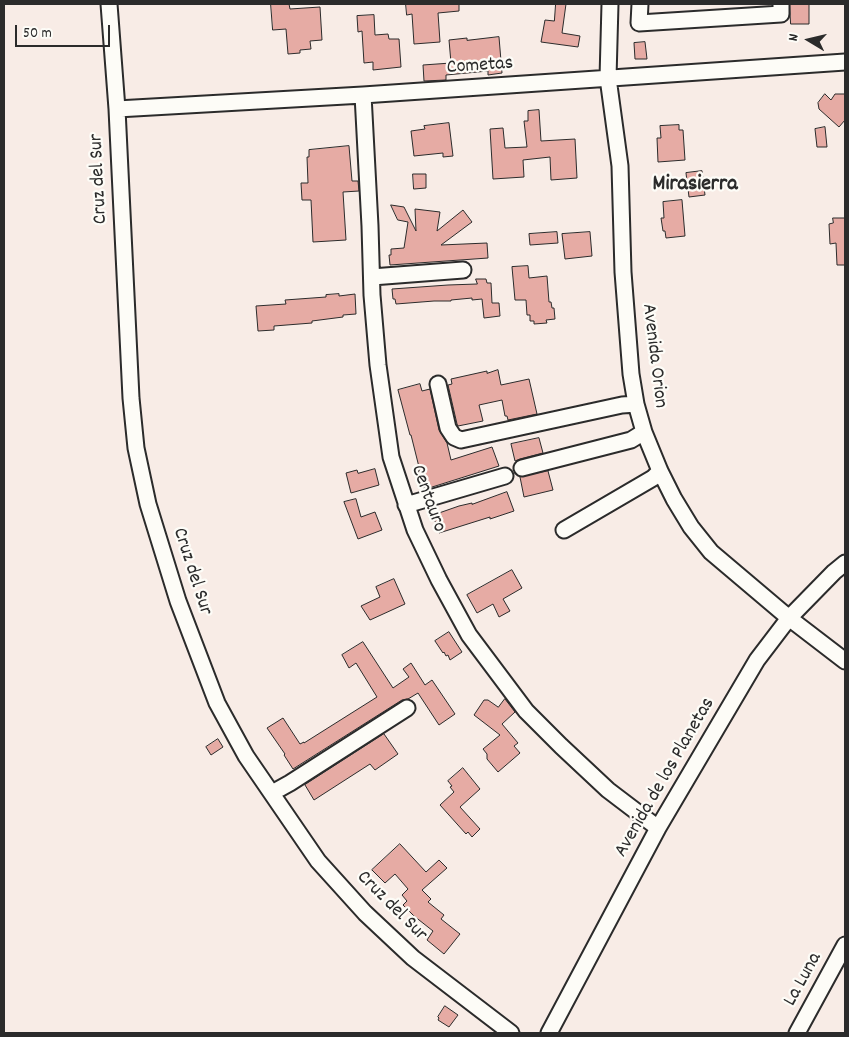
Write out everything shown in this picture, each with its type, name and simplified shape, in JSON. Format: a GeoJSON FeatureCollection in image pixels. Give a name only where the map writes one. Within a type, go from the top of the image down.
{"type":"FeatureCollection","features":[{"type":"Feature","properties":{"kind":"street","name":"Cruz del Sur"},"geometry":{"type":"LineString","coordinates":[[109,4],[117,109],[131,398],[136,448],[148,504],[178,601],[217,703],[246,756],[318,861],[365,913],[413,958],[511,1033]]}},
{"type":"Feature","properties":{"kind":"street","name":"Avenida Orion"},"geometry":{"type":"LineString","coordinates":[[610,4],[608,78],[620,166],[623,272],[631,374],[636,404],[644,432],[674,499],[691,527],[711,552],[788,618],[845,661]]}},
{"type":"Feature","properties":{"kind":"street"},"geometry":{"type":"LineString","coordinates":[[640,4],[639,23],[781,14],[781,4]]}},
{"type":"Feature","properties":{"kind":"street","name":"Cometas"},"geometry":{"type":"LineString","coordinates":[[117,109],[363,95],[845,62]]}},
{"type":"Feature","properties":{"kind":"street","name":"Centauro"},"geometry":{"type":"LineString","coordinates":[[363,95],[372,276],[384,414],[391,457],[415,530],[439,580],[469,635],[526,711],[608,790],[658,828]]}},
{"type":"Feature","properties":{"kind":"street"},"geometry":{"type":"LineString","coordinates":[[372,276],[463,270]]}},
{"type":"Feature","properties":{"kind":"street"},"geometry":{"type":"LineString","coordinates":[[438,384],[448,428],[454,437],[461,440],[622,405],[636,404]]}},
{"type":"Feature","properties":{"kind":"street"},"geometry":{"type":"LineString","coordinates":[[522,468],[631,440],[644,432]]}},
{"type":"Feature","properties":{"kind":"street"},"geometry":{"type":"LineString","coordinates":[[564,530],[653,478],[660,471]]}},
{"type":"Feature","properties":{"kind":"street"},"geometry":{"type":"LineString","coordinates":[[406,505],[505,476]]}},
{"type":"Feature","properties":{"kind":"street","name":"Avenida de los Planetas"},"geometry":{"type":"LineString","coordinates":[[549,1033],[658,828],[758,660],[788,618],[845,563]]}},
{"type":"Feature","properties":{"kind":"street"},"geometry":{"type":"LineString","coordinates":[[272,793],[407,708]]}},
{"type":"Feature","properties":{"kind":"street","name":"La Luna"},"geometry":{"type":"LineString","coordinates":[[797,1033],[845,945]]}},
{"type":"Feature","properties":{"kind":"building"},"geometry":{"type":"Polygon","coordinates":[[[271,4],[289,4],[290,9],[320,7],[322,40],[310,41],[311,49],[300,50],[300,53],[288,54],[286,29],[273,30],[271,4]]]}},
{"type":"Feature","properties":{"kind":"building"},"geometry":{"type":"Polygon","coordinates":[[[406,4],[459,4],[459,11],[438,13],[440,42],[414,44],[412,14],[407,15],[406,4]]]}},
{"type":"Feature","properties":{"kind":"building"},"geometry":{"type":"Polygon","coordinates":[[[556,4],[566,4],[562,33],[580,36],[578,47],[541,42],[545,20],[554,21],[556,4]]]}},
{"type":"Feature","properties":{"kind":"building"},"geometry":{"type":"Polygon","coordinates":[[[790,4],[809,4],[809,24],[791,24],[790,4]]]}},
{"type":"Feature","properties":{"kind":"building"},"geometry":{"type":"Polygon","coordinates":[[[374,15],[375,35],[388,34],[389,39],[399,39],[401,67],[373,70],[373,62],[364,63],[362,31],[358,32],[357,16],[374,15]]]}},
{"type":"Feature","properties":{"kind":"building"},"geometry":{"type":"Polygon","coordinates":[[[499,37],[502,73],[488,75],[488,71],[446,75],[446,80],[424,81],[423,65],[451,63],[449,40],[499,37]]]}},
{"type":"Feature","properties":{"kind":"building"},"geometry":{"type":"Polygon","coordinates":[[[645,42],[647,59],[635,59],[634,43],[645,42]]]}},
{"type":"Feature","properties":{"kind":"building"},"geometry":{"type":"Polygon","coordinates":[[[825,94],[831,100],[835,94],[845,94],[845,120],[839,127],[819,109],[818,103],[825,94]]]}},
{"type":"Feature","properties":{"kind":"building"},"geometry":{"type":"Polygon","coordinates":[[[539,110],[541,141],[575,139],[577,178],[551,180],[550,157],[523,160],[524,177],[493,179],[490,129],[503,128],[505,148],[527,147],[524,121],[528,121],[528,111],[539,110]]]}},
{"type":"Feature","properties":{"kind":"building"},"geometry":{"type":"Polygon","coordinates":[[[449,123],[453,156],[443,157],[443,153],[414,156],[411,131],[425,129],[424,126],[449,123]]]}},
{"type":"Feature","properties":{"kind":"building"},"geometry":{"type":"Polygon","coordinates":[[[679,125],[679,130],[683,130],[685,160],[658,162],[657,138],[661,138],[660,126],[679,125]]]}},
{"type":"Feature","properties":{"kind":"building"},"geometry":{"type":"Polygon","coordinates":[[[825,127],[827,147],[817,147],[815,129],[825,127]]]}},
{"type":"Feature","properties":{"kind":"building"},"geometry":{"type":"Polygon","coordinates":[[[349,146],[352,181],[358,181],[359,191],[343,192],[346,240],[313,242],[311,200],[302,200],[301,183],[308,183],[307,157],[309,157],[309,150],[349,146]]]}},
{"type":"Feature","properties":{"kind":"building"},"geometry":{"type":"Polygon","coordinates":[[[702,171],[705,195],[689,197],[686,173],[702,171]]]}},
{"type":"Feature","properties":{"kind":"building"},"geometry":{"type":"Polygon","coordinates":[[[413,174],[426,174],[426,188],[414,189],[413,174]]]}},
{"type":"Feature","properties":{"kind":"building"},"geometry":{"type":"Polygon","coordinates":[[[682,200],[685,236],[666,238],[661,218],[664,218],[663,202],[682,200]]]}},
{"type":"Feature","properties":{"kind":"building"},"geometry":{"type":"Polygon","coordinates":[[[391,205],[404,207],[416,231],[415,209],[440,212],[437,231],[463,210],[472,222],[441,245],[487,243],[488,258],[390,265],[389,255],[391,255],[391,249],[404,248],[408,222],[398,220],[391,205]]]}},
{"type":"Feature","properties":{"kind":"building"},"geometry":{"type":"Polygon","coordinates":[[[833,218],[845,218],[845,265],[837,265],[836,243],[830,244],[829,224],[833,223],[833,218]]]}},
{"type":"Feature","properties":{"kind":"building"},"geometry":{"type":"Polygon","coordinates":[[[557,232],[558,243],[530,245],[529,234],[557,232]]]}},
{"type":"Feature","properties":{"kind":"building"},"geometry":{"type":"Polygon","coordinates":[[[590,232],[592,256],[565,259],[562,234],[590,232]]]}},
{"type":"Feature","properties":{"kind":"building"},"geometry":{"type":"Polygon","coordinates":[[[528,266],[529,278],[547,276],[549,302],[551,302],[552,308],[554,308],[555,319],[546,320],[547,323],[534,324],[534,321],[530,321],[530,315],[527,315],[526,300],[515,300],[512,267],[528,266]]]}},
{"type":"Feature","properties":{"kind":"building"},"geometry":{"type":"Polygon","coordinates":[[[476,279],[486,279],[487,283],[491,283],[492,303],[499,303],[500,316],[484,318],[482,299],[472,300],[472,298],[396,304],[395,299],[393,299],[392,289],[477,284],[476,279]]]}},
{"type":"Feature","properties":{"kind":"building"},"geometry":{"type":"Polygon","coordinates":[[[339,294],[339,296],[355,294],[356,314],[312,321],[312,323],[274,326],[274,330],[258,331],[256,306],[286,304],[285,300],[326,297],[326,295],[339,294]]]}},
{"type":"Feature","properties":{"kind":"building"},"geometry":{"type":"Polygon","coordinates":[[[498,370],[501,385],[529,379],[537,414],[508,420],[507,416],[505,416],[502,400],[479,405],[483,421],[458,426],[448,385],[452,384],[451,379],[498,370]]]}},
{"type":"Feature","properties":{"kind":"building"},"geometry":{"type":"Polygon","coordinates":[[[420,384],[422,391],[430,389],[439,430],[447,443],[451,460],[492,447],[499,466],[429,488],[429,486],[423,488],[398,390],[420,384]]]}},
{"type":"Feature","properties":{"kind":"building"},"geometry":{"type":"Polygon","coordinates":[[[539,438],[543,453],[515,461],[511,444],[539,438]]]}},
{"type":"Feature","properties":{"kind":"building"},"geometry":{"type":"Polygon","coordinates":[[[375,469],[379,485],[351,493],[346,473],[357,470],[358,473],[375,469]]]}},
{"type":"Feature","properties":{"kind":"building"},"geometry":{"type":"Polygon","coordinates":[[[548,471],[553,490],[524,497],[520,477],[548,471]]]}},
{"type":"Feature","properties":{"kind":"building"},"geometry":{"type":"Polygon","coordinates":[[[507,492],[514,511],[439,533],[434,518],[440,516],[439,513],[507,492]]]}},
{"type":"Feature","properties":{"kind":"building"},"geometry":{"type":"Polygon","coordinates":[[[356,499],[361,517],[375,512],[382,530],[358,539],[344,502],[356,499]]]}},
{"type":"Feature","properties":{"kind":"building"},"geometry":{"type":"Polygon","coordinates":[[[512,570],[522,588],[503,599],[510,611],[499,617],[493,604],[477,613],[467,595],[512,570]]]}},
{"type":"Feature","properties":{"kind":"building"},"geometry":{"type":"Polygon","coordinates":[[[394,579],[405,604],[370,620],[361,606],[380,597],[376,587],[394,579]]]}},
{"type":"Feature","properties":{"kind":"building"},"geometry":{"type":"Polygon","coordinates":[[[449,632],[462,652],[450,660],[448,655],[446,656],[443,653],[435,641],[449,632]]]}},
{"type":"Feature","properties":{"kind":"building"},"geometry":{"type":"Polygon","coordinates":[[[363,642],[393,688],[409,677],[403,669],[411,663],[425,685],[432,680],[455,714],[439,725],[418,693],[402,700],[293,769],[267,728],[283,718],[300,744],[304,743],[377,697],[356,663],[349,668],[342,655],[363,642]]]}},
{"type":"Feature","properties":{"kind":"building"},"geometry":{"type":"Polygon","coordinates":[[[505,699],[515,712],[502,724],[518,743],[514,746],[520,753],[498,772],[487,759],[487,754],[483,749],[500,735],[474,715],[484,700],[488,700],[498,707],[505,699]]]}},
{"type":"Feature","properties":{"kind":"building"},"geometry":{"type":"Polygon","coordinates":[[[384,734],[398,754],[375,770],[370,764],[314,800],[305,785],[384,734]]]}},
{"type":"Feature","properties":{"kind":"building"},"geometry":{"type":"Polygon","coordinates":[[[218,739],[223,747],[211,755],[206,747],[218,739]]]}},
{"type":"Feature","properties":{"kind":"building"},"geometry":{"type":"Polygon","coordinates":[[[463,768],[480,789],[460,807],[480,829],[472,837],[468,832],[466,834],[440,805],[454,792],[448,781],[463,768]]]}},
{"type":"Feature","properties":{"kind":"building"},"geometry":{"type":"Polygon","coordinates":[[[400,844],[426,872],[439,860],[447,868],[422,890],[431,899],[428,902],[444,915],[441,919],[460,934],[444,954],[427,940],[433,931],[403,905],[407,901],[402,895],[408,889],[395,874],[385,883],[372,870],[400,844]]]}},
{"type":"Feature","properties":{"kind":"building"},"geometry":{"type":"Polygon","coordinates":[[[445,1006],[458,1015],[449,1027],[438,1020],[445,1006]]]}},
{"type":"Feature","properties":{"kind":"district","name":"Mirasierra"},"geometry":{"type":"Point","coordinates":[695,186]}}]}
